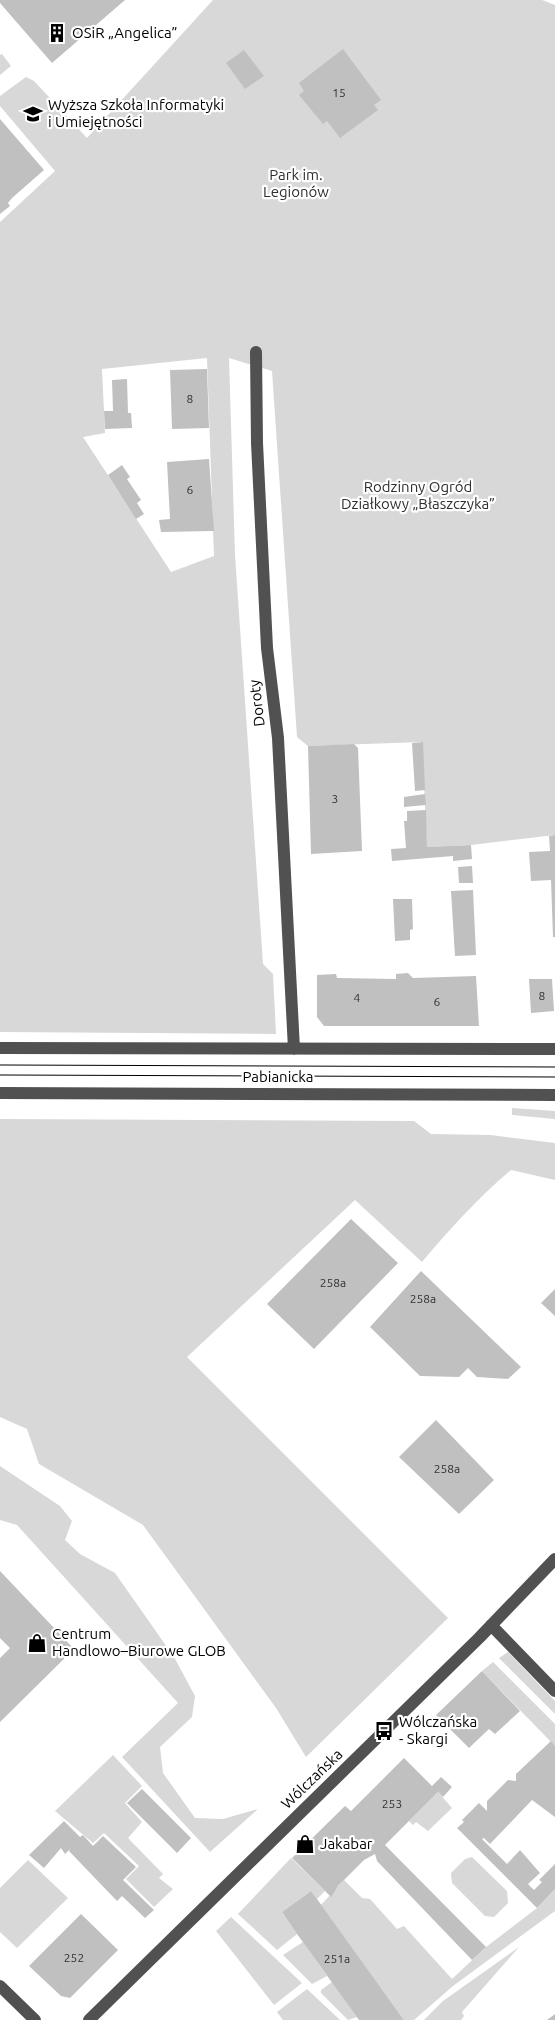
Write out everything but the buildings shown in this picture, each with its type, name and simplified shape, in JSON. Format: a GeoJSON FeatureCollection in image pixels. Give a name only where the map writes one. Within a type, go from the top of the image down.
{"type":"FeatureCollection","features":[{"type":"Feature","properties":{"kind":"street","name":"Doroty"},"geometry":{"type":"LineString","coordinates":[[256,352],[255,384],[267,648],[278,738],[294,1049]]}},
{"type":"Feature","properties":{"kind":"street","name":"Pabianicka"},"geometry":{"type":"LineString","coordinates":[[0,1048],[555,1049]]}},
{"type":"Feature","properties":{"kind":"street","name":"Pabianicka"},"geometry":{"type":"LineString","coordinates":[[0,1093],[555,1095]]}},
{"type":"Feature","properties":{"kind":"street","name":"Wólczańska"},"geometry":{"type":"LineString","coordinates":[[89,2020],[491,1625],[555,1559]]}},
{"type":"Feature","properties":{"kind":"street"},"geometry":{"type":"LineString","coordinates":[[491,1625],[555,1690]]}},
{"type":"Feature","properties":{"kind":"street"},"geometry":{"type":"LineString","coordinates":[[0,1986],[35,2020]]}},
{"type":"Feature","properties":{"kind":"green space","name":"Park im. Legionów"},"geometry":{"type":"Polygon","coordinates":[[[213,0],[542,0],[555,5],[555,835],[471,845],[427,847],[422,742],[308,746],[297,737],[272,371],[229,358],[235,555],[263,964],[273,974],[276,1034],[0,1032],[0,222],[55,171],[0,106],[0,96],[26,77],[34,81],[87,138],[213,0]],[[207,358],[102,369],[105,433],[83,437],[171,572],[214,556],[207,358]]]}},
{"type":"Feature","properties":{"kind":"green space"},"geometry":{"type":"Polygon","coordinates":[[[2,54],[11,66],[0,75],[0,55],[2,54]]]}},
{"type":"Feature","properties":{"kind":"green space"},"geometry":{"type":"Polygon","coordinates":[[[512,1108],[555,1111],[555,1119],[512,1115],[512,1108]]]}},
{"type":"Feature","properties":{"kind":"green space"},"geometry":{"type":"Polygon","coordinates":[[[0,1119],[414,1121],[431,1134],[491,1135],[555,1143],[555,1180],[511,1170],[465,1214],[422,1262],[355,1200],[187,1357],[448,1618],[306,1757],[276,1708],[143,1525],[39,1464],[27,1429],[0,1417],[0,1119]]]}},
{"type":"Feature","properties":{"kind":"green space"},"geometry":{"type":"Polygon","coordinates":[[[0,1466],[60,1506],[72,1521],[65,1540],[80,1554],[115,1573],[174,1657],[195,1696],[192,1717],[160,1747],[163,1773],[195,1818],[223,1819],[258,1809],[210,1852],[122,1757],[178,1703],[17,1525],[0,1520],[0,1466]]]}},
{"type":"Feature","properties":{"kind":"green space"},"geometry":{"type":"Polygon","coordinates":[[[508,1652],[555,1701],[555,1714],[499,1658],[508,1652]]]}},
{"type":"Feature","properties":{"kind":"green space"},"geometry":{"type":"Polygon","coordinates":[[[493,1662],[555,1724],[555,1746],[482,1671],[493,1662]]]}},
{"type":"Feature","properties":{"kind":"green space"},"geometry":{"type":"Polygon","coordinates":[[[113,1755],[142,1786],[125,1803],[142,1822],[128,1838],[163,1874],[159,1878],[173,1889],[154,1907],[126,1879],[139,1866],[104,1833],[93,1843],[55,1811],[113,1755]]]}},
{"type":"Feature","properties":{"kind":"green space"},"geometry":{"type":"Polygon","coordinates":[[[438,1792],[452,1808],[428,1831],[416,1822],[413,1825],[409,1821],[438,1792]]]}},
{"type":"Feature","properties":{"kind":"green space"},"geometry":{"type":"Polygon","coordinates":[[[472,1857],[507,1891],[508,1903],[494,1917],[485,1916],[452,1883],[451,1873],[465,1859],[472,1857]]]}},
{"type":"Feature","properties":{"kind":"green space"},"geometry":{"type":"Polygon","coordinates":[[[291,1858],[325,1891],[317,1899],[311,1891],[282,1912],[297,1934],[277,1950],[238,1914],[291,1858]]]}},
{"type":"Feature","properties":{"kind":"green space"},"geometry":{"type":"Polygon","coordinates":[[[28,1860],[68,1898],[17,1948],[0,1932],[0,1888],[28,1860]]]}},
{"type":"Feature","properties":{"kind":"green space"},"geometry":{"type":"Polygon","coordinates":[[[344,1880],[362,1898],[370,1899],[397,1929],[404,1926],[452,1979],[486,1947],[537,1908],[555,1889],[555,1911],[453,1986],[414,2020],[404,2020],[321,1905],[344,1880]]]}},
{"type":"Feature","properties":{"kind":"green space"},"geometry":{"type":"Polygon","coordinates":[[[231,1917],[302,1983],[274,2005],[216,1931],[231,1917]]]}},
{"type":"Feature","properties":{"kind":"green space"},"geometry":{"type":"Polygon","coordinates":[[[303,1942],[327,1976],[312,1984],[283,1955],[303,1942]]]}},
{"type":"Feature","properties":{"kind":"green space"},"geometry":{"type":"Polygon","coordinates":[[[519,1947],[462,2012],[464,2016],[461,2020],[424,2020],[443,2001],[519,1947]]]}},
{"type":"Feature","properties":{"kind":"green space"},"geometry":{"type":"Polygon","coordinates":[[[332,1982],[357,2017],[348,2020],[321,1993],[321,1990],[332,1982]]]}},
{"type":"Feature","properties":{"kind":"green space"},"geometry":{"type":"Polygon","coordinates":[[[307,1989],[340,2020],[283,2020],[277,2012],[307,1989]]]}},
{"type":"Feature","properties":{"kind":"tram line"},"geometry":{"type":"LineString","coordinates":[[0,1065],[555,1067]]}},
{"type":"Feature","properties":{"kind":"tram line"},"geometry":{"type":"LineString","coordinates":[[0,1075],[555,1077]]}},
{"type":"Feature","properties":{"kind":"place","name":"OSiR „Angelica”"},"geometry":{"type":"Point","coordinates":[57,33]}},
{"type":"Feature","properties":{"kind":"place","name":"Wyższa Szkoła Informatyki i Umiejętności"},"geometry":{"type":"Point","coordinates":[33,114]}},
{"type":"Feature","properties":{"kind":"place","name":"Centrum Handlowo–Biurowe GLOB"},"geometry":{"type":"Point","coordinates":[37,1643]}},
{"type":"Feature","properties":{"kind":"place","name":"Wólczańska - Skargi"},"geometry":{"type":"Point","coordinates":[384,1731]}},
{"type":"Feature","properties":{"kind":"place","name":"Jakabar"},"geometry":{"type":"Point","coordinates":[305,1844]}},
{"type":"Feature","properties":{"kind":"park label","name":"Rodzinny Ogród Działkowy „Błaszczyka”"},"geometry":{"type":"Point","coordinates":[418,496]}}]}
